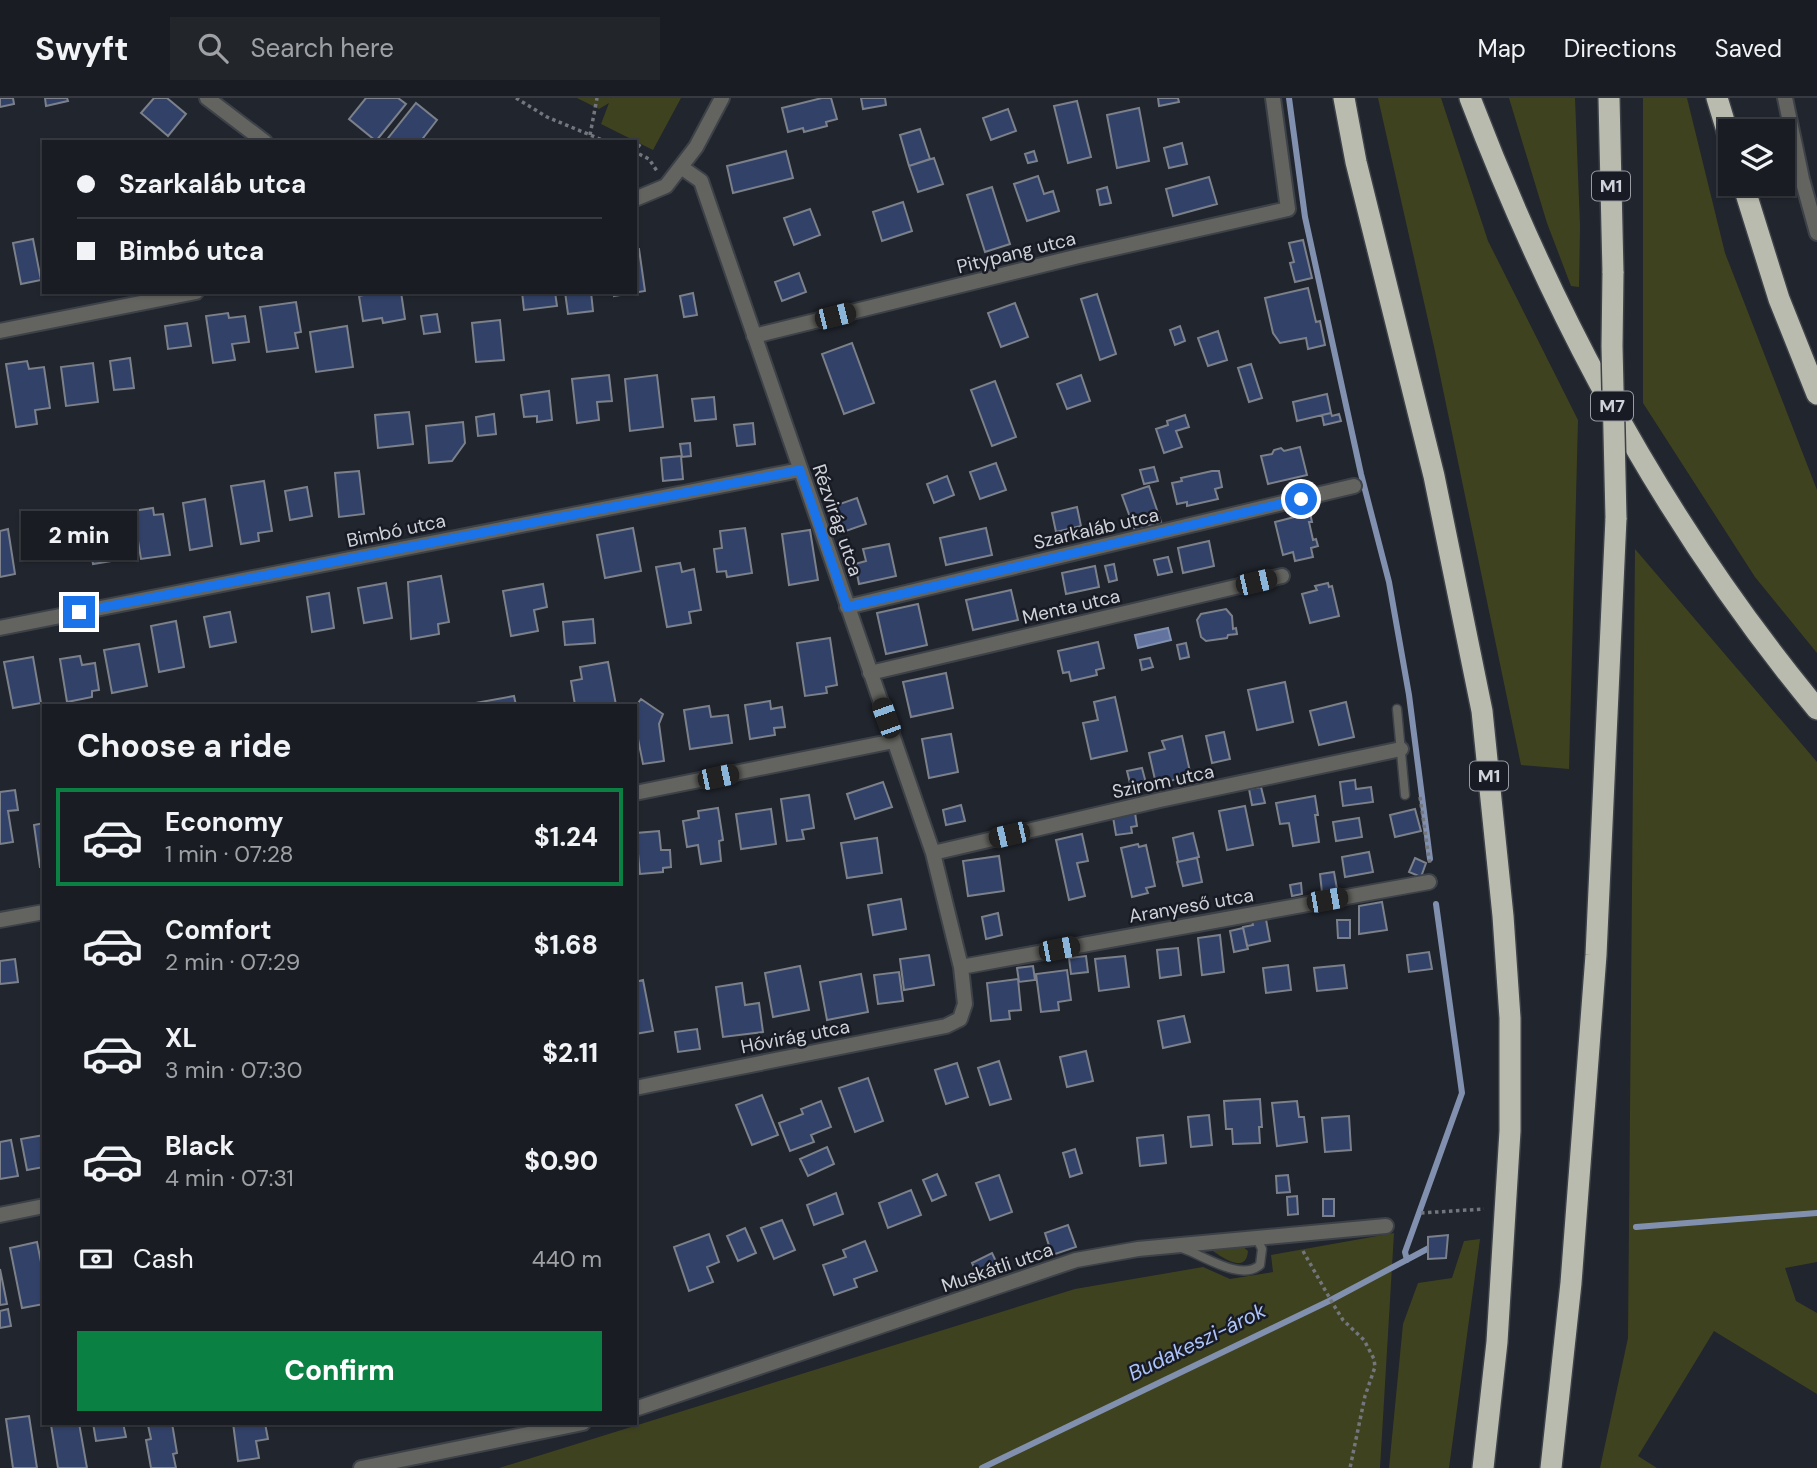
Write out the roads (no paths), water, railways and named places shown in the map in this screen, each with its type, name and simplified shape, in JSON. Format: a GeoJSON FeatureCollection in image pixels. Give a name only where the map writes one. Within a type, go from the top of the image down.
{"type":"FeatureCollection","features":[{"type":"Feature","properties":{"kind":"highway","name":"M1"},"geometry":{"type":"LineString","coordinates":[[1344,98],[1356,162],[1434,476],[1482,711],[1503,916],[1510,1018],[1510,1131],[1497,1342],[1483,1468]]}},
{"type":"Feature","properties":{"kind":"highway","name":"M7"},"geometry":{"type":"LineString","coordinates":[[1470,98],[1503,184],[1544,273],[1623,429],[1681,523],[1737,604],[1817,709]]}},
{"type":"Feature","properties":{"kind":"highway","name":"M1"},"geometry":{"type":"LineString","coordinates":[[1551,1468],[1571,1283],[1596,955],[1616,518],[1609,98]]}},
{"type":"Feature","properties":{"kind":"highway"},"geometry":{"type":"LineString","coordinates":[[1717,98],[1723,119]]}},
{"type":"Feature","properties":{"kind":"highway"},"geometry":{"type":"LineString","coordinates":[[1747,196],[1779,299],[1817,394]]}},
{"type":"Feature","properties":{"kind":"street"},"geometry":{"type":"LineString","coordinates":[[207,98],[262,140]]}},
{"type":"Feature","properties":{"kind":"street"},"geometry":{"type":"LineString","coordinates":[[637,198],[666,186],[696,147],[722,98]]}},
{"type":"Feature","properties":{"kind":"street","name":"Pitypang utca"},"geometry":{"type":"LineString","coordinates":[[754,336],[1079,256],[1288,209],[1273,98]]}},
{"type":"Feature","properties":{"kind":"street"},"geometry":{"type":"LineString","coordinates":[[1785,98],[1810,180],[1817,233]]}},
{"type":"Feature","properties":{"kind":"street","name":"Rézvirág utca"},"geometry":{"type":"LineString","coordinates":[[681,167],[701,181],[933,853],[961,967],[965,1004],[960,1019]]}},
{"type":"Feature","properties":{"kind":"street"},"geometry":{"type":"LineString","coordinates":[[0,331],[185,294]]}},
{"type":"Feature","properties":{"kind":"street","name":"Bimbó utca"},"geometry":{"type":"LineString","coordinates":[[0,628],[800,470]]}},
{"type":"Feature","properties":{"kind":"street","name":"Szarkaláb utca"},"geometry":{"type":"LineString","coordinates":[[847,607],[1354,486]]}},
{"type":"Feature","properties":{"kind":"street","name":"Menta utca"},"geometry":{"type":"LineString","coordinates":[[870,673],[1282,576]]}},
{"type":"Feature","properties":{"kind":"street"},"geometry":{"type":"LineString","coordinates":[[637,793],[894,741]]}},
{"type":"Feature","properties":{"kind":"street","name":"Szirom utca"},"geometry":{"type":"LineString","coordinates":[[933,853],[1160,800],[1401,749]]}},
{"type":"Feature","properties":{"kind":"street","name":"Aranyeső utca"},"geometry":{"type":"LineString","coordinates":[[961,967],[1429,882]]}},
{"type":"Feature","properties":{"kind":"street"},"geometry":{"type":"LineString","coordinates":[[0,920],[42,912]]}},
{"type":"Feature","properties":{"kind":"street","name":"Hóvirág utca"},"geometry":{"type":"LineString","coordinates":[[637,1088],[946,1026],[960,1019]]}},
{"type":"Feature","properties":{"kind":"street"},"geometry":{"type":"LineString","coordinates":[[0,1215],[42,1206]]}},
{"type":"Feature","properties":{"kind":"street","name":"Muskátli utca"},"geometry":{"type":"LineString","coordinates":[[637,1408],[1076,1260],[1172,1245],[1386,1226]]}},
{"type":"Feature","properties":{"kind":"street"},"geometry":{"type":"LineString","coordinates":[[361,1468],[573,1425]]}},
{"type":"Feature","properties":{"kind":"lane"},"geometry":{"type":"LineString","coordinates":[[1397,709],[1405,795]]}},
{"type":"Feature","properties":{"kind":"lane"},"geometry":{"type":"LineString","coordinates":[[1172,1245],[1235,1272],[1253,1271],[1260,1265],[1262,1249],[1256,1237]]}},
{"type":"Feature","properties":{"kind":"water"},"geometry":{"type":"Polygon","coordinates":[[[1168,628],[1171,640],[1138,648],[1135,635],[1168,628]]]}},
{"type":"Feature","properties":{"kind":"waterway"},"geometry":{"type":"LineString","coordinates":[[1289,98],[1305,217],[1361,474],[1389,582],[1409,695],[1430,859]]}},
{"type":"Feature","properties":{"kind":"waterway"},"geometry":{"type":"LineString","coordinates":[[1407,1260],[1405,1252],[1462,1093],[1436,904]]}},
{"type":"Feature","properties":{"kind":"waterway","name":"Budakeszi-árok"},"geometry":{"type":"LineString","coordinates":[[1636,1227],[1817,1213]]}},
{"type":"Feature","properties":{"kind":"waterway","name":"Budakeszi-árok"},"geometry":{"type":"LineString","coordinates":[[982,1468],[1329,1301],[1429,1248]]}}]}
